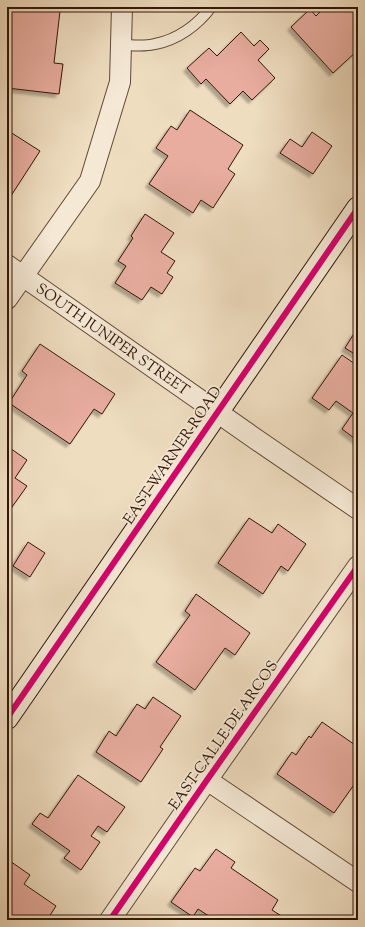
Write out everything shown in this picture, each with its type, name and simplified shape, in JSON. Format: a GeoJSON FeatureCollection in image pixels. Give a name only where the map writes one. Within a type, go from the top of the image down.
{"type":"FeatureCollection","features":[{"type":"Feature","properties":{"kind":"main road","name":"EAST WARNER ROAD"},"geometry":{"type":"LineString","coordinates":[[7,718],[358,208]]}},
{"type":"Feature","properties":{"kind":"street"},"geometry":{"type":"LineString","coordinates":[[7,299],[90,181],[120,82],[122,7]]}},
{"type":"Feature","properties":{"kind":"street","name":"SOUTH JUNIPER STREET"},"geometry":{"type":"LineString","coordinates":[[7,265],[358,509]]}},
{"type":"Feature","properties":{"kind":"street","name":"EAST CALLE DE ARCOS"},"geometry":{"type":"LineString","coordinates":[[110,920],[358,566]]}},
{"type":"Feature","properties":{"kind":"street"},"geometry":{"type":"LineString","coordinates":[[207,780],[358,882]]}},
{"type":"Feature","properties":{"kind":"lane"},"geometry":{"type":"LineString","coordinates":[[121,45],[154,45],[170,40],[189,29],[211,7]]}},
{"type":"Feature","properties":{"kind":"building"},"geometry":{"type":"Polygon","coordinates":[[[7,7],[60,11],[54,63],[63,64],[59,94],[7,88],[7,7]]]}},
{"type":"Feature","properties":{"kind":"building"},"geometry":{"type":"Polygon","coordinates":[[[325,7],[358,7],[358,50],[333,73],[291,27],[310,9],[316,16],[325,7]]]}},
{"type":"Feature","properties":{"kind":"building"},"geometry":{"type":"Polygon","coordinates":[[[241,32],[254,46],[260,40],[269,49],[258,60],[275,78],[252,100],[243,91],[230,104],[206,79],[201,84],[187,68],[209,48],[217,56],[241,32]]]}},
{"type":"Feature","properties":{"kind":"building"},"geometry":{"type":"Polygon","coordinates":[[[190,110],[243,145],[228,169],[235,174],[213,208],[201,200],[193,213],[149,184],[168,156],[156,148],[171,126],[177,130],[190,110]]]}},
{"type":"Feature","properties":{"kind":"building"},"geometry":{"type":"Polygon","coordinates":[[[7,130],[40,151],[7,202],[7,130]]]}},
{"type":"Feature","properties":{"kind":"building"},"geometry":{"type":"Polygon","coordinates":[[[312,132],[332,146],[313,174],[280,153],[290,139],[302,147],[312,132]]]}},
{"type":"Feature","properties":{"kind":"building"},"geometry":{"type":"Polygon","coordinates":[[[145,214],[174,233],[161,252],[175,261],[167,273],[173,277],[162,294],[151,287],[142,300],[115,283],[126,266],[118,261],[133,238],[131,236],[145,214]]]}},
{"type":"Feature","properties":{"kind":"building"},"geometry":{"type":"Polygon","coordinates":[[[355,332],[358,334],[358,356],[345,348],[355,332]]]}},
{"type":"Feature","properties":{"kind":"building"},"geometry":{"type":"Polygon","coordinates":[[[40,344],[115,394],[102,414],[94,409],[70,444],[9,403],[27,375],[22,371],[40,344]]]}},
{"type":"Feature","properties":{"kind":"building"},"geometry":{"type":"Polygon","coordinates":[[[342,355],[358,366],[358,441],[342,429],[353,413],[336,401],[329,410],[312,398],[342,355]]]}},
{"type":"Feature","properties":{"kind":"building"},"geometry":{"type":"Polygon","coordinates":[[[7,446],[27,460],[15,478],[27,486],[7,514],[7,446]]]}},
{"type":"Feature","properties":{"kind":"building"},"geometry":{"type":"Polygon","coordinates":[[[249,518],[272,533],[278,524],[306,544],[288,571],[281,566],[263,594],[218,563],[249,518]]]}},
{"type":"Feature","properties":{"kind":"building"},"geometry":{"type":"Polygon","coordinates":[[[28,542],[45,553],[30,577],[13,566],[28,542]]]}},
{"type":"Feature","properties":{"kind":"building"},"geometry":{"type":"Polygon","coordinates":[[[196,594],[250,633],[235,655],[225,648],[195,690],[156,662],[190,615],[185,611],[196,594]]]}},
{"type":"Feature","properties":{"kind":"building"},"geometry":{"type":"Polygon","coordinates":[[[153,697],[181,716],[160,747],[163,749],[141,782],[96,752],[109,731],[116,736],[137,704],[145,709],[153,697]]]}},
{"type":"Feature","properties":{"kind":"building"},"geometry":{"type":"Polygon","coordinates":[[[322,722],[358,747],[358,765],[356,768],[358,769],[358,779],[334,813],[277,774],[292,752],[296,755],[309,736],[311,738],[322,722]]]}},
{"type":"Feature","properties":{"kind":"building"},"geometry":{"type":"Polygon","coordinates":[[[78,775],[125,807],[107,832],[98,826],[91,836],[100,842],[81,870],[64,858],[70,851],[32,824],[40,813],[48,818],[78,775]]]}},
{"type":"Feature","properties":{"kind":"building"},"geometry":{"type":"Polygon","coordinates":[[[216,849],[235,862],[231,868],[278,900],[272,910],[283,917],[281,920],[215,920],[198,909],[193,917],[171,902],[195,868],[200,871],[216,849]]]}},
{"type":"Feature","properties":{"kind":"building"},"geometry":{"type":"Polygon","coordinates":[[[7,859],[30,875],[24,884],[56,906],[47,920],[30,920],[27,918],[25,920],[7,920],[7,859]]]}},
{"type":"Feature","properties":{"kind":"cycle path"},"geometry":{"type":"LineString","coordinates":[[7,718],[358,208]]}},
{"type":"Feature","properties":{"kind":"cycle path"},"geometry":{"type":"LineString","coordinates":[[110,920],[358,566]]}}]}
